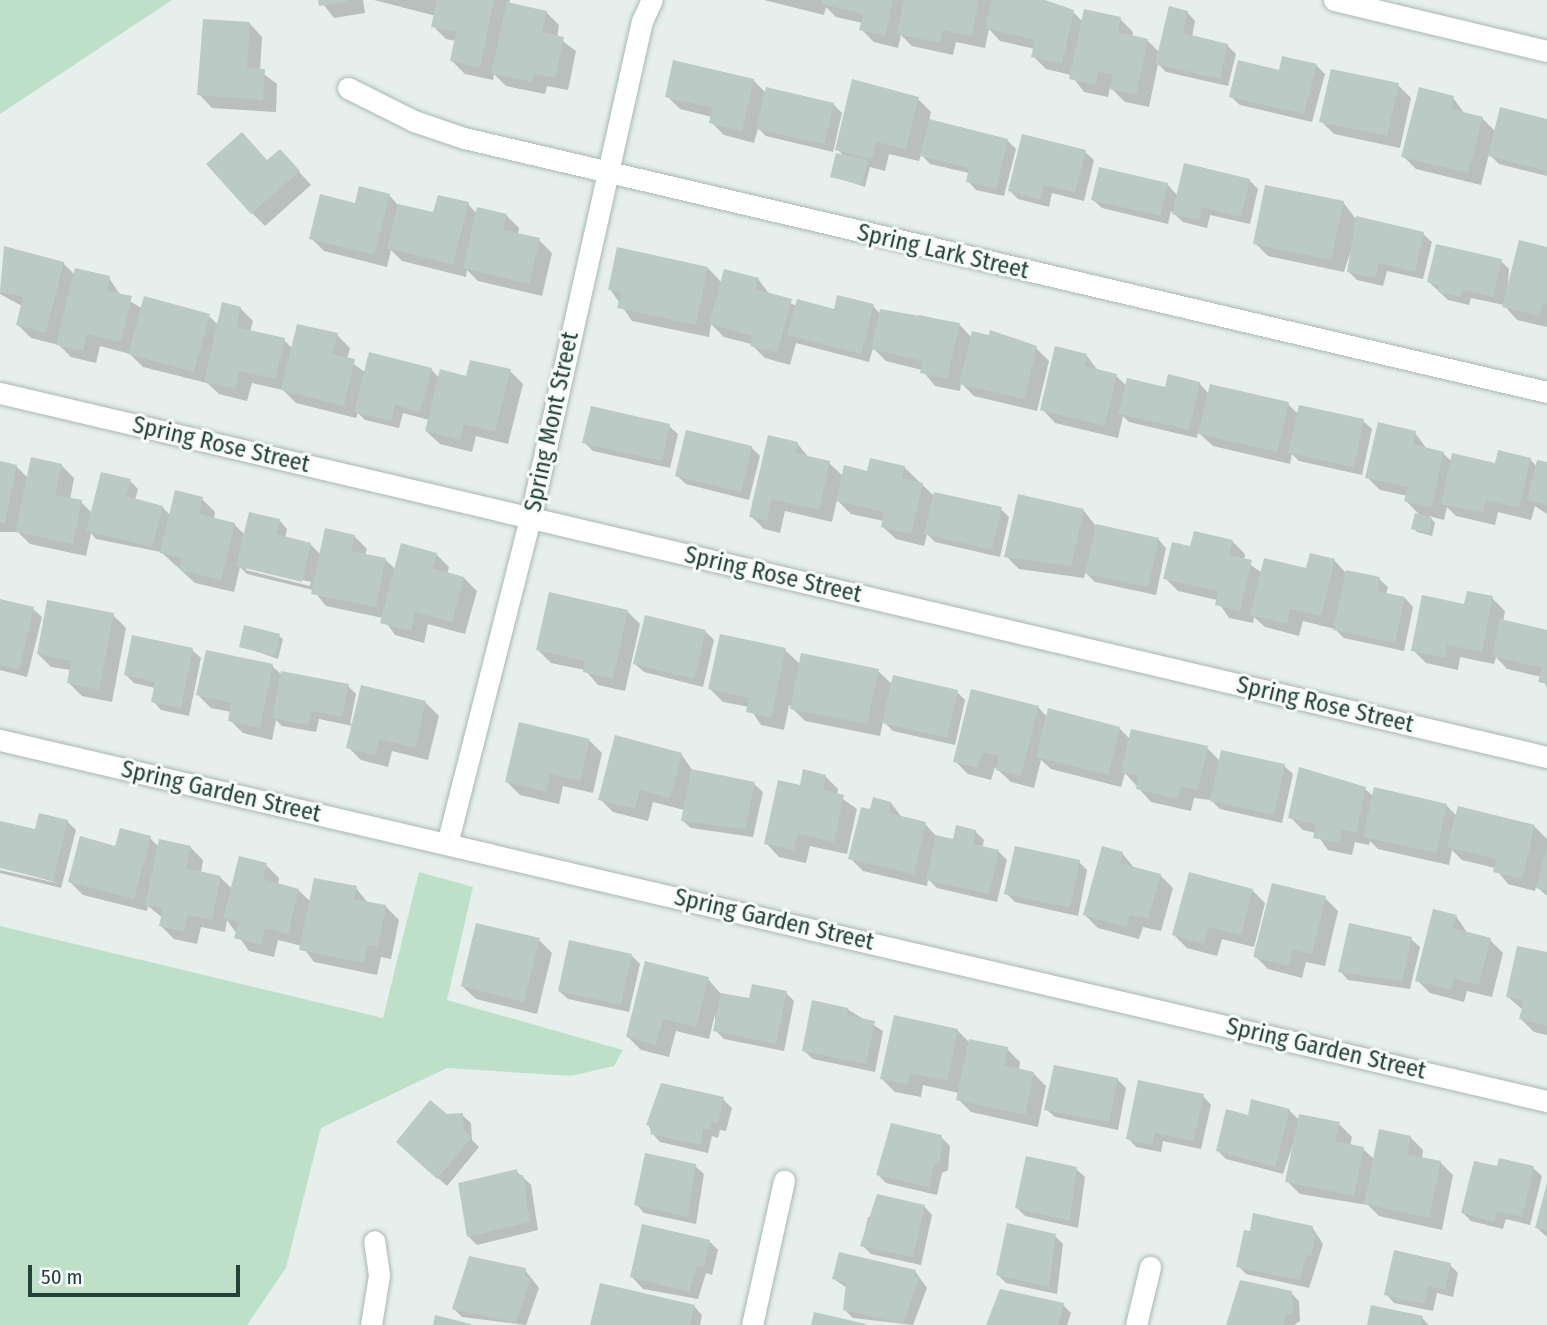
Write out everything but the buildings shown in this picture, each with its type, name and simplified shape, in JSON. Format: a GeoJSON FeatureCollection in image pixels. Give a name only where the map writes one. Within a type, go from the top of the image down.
{"type":"FeatureCollection","features":[{"type":"Feature","properties":{"kind":"street","name":"Spring Mont Street"},"geometry":{"type":"LineString","coordinates":[[447,844],[530,519],[642,21],[652,0]]}},
{"type":"Feature","properties":{"kind":"street"},"geometry":{"type":"LineString","coordinates":[[1334,0],[1547,51]]}},
{"type":"Feature","properties":{"kind":"street","name":"Spring Lark Street"},"geometry":{"type":"LineString","coordinates":[[348,88],[414,121],[464,138],[607,174],[1547,392]]}},
{"type":"Feature","properties":{"kind":"street","name":"Spring Rose Street"},"geometry":{"type":"LineString","coordinates":[[0,393],[1547,757]]}},
{"type":"Feature","properties":{"kind":"street","name":"Spring Garden Street"},"geometry":{"type":"LineString","coordinates":[[0,740],[1547,1101]]}},
{"type":"Feature","properties":{"kind":"street"},"geometry":{"type":"LineString","coordinates":[[752,1325],[784,1181]]}},
{"type":"Feature","properties":{"kind":"street"},"geometry":{"type":"LineString","coordinates":[[371,1325],[379,1275],[374,1241]]}},
{"type":"Feature","properties":{"kind":"street"},"geometry":{"type":"LineString","coordinates":[[1136,1325],[1150,1267]]}},
{"type":"Feature","properties":{"kind":"green space"},"geometry":{"type":"Polygon","coordinates":[[[0,0],[172,0],[0,114],[0,0]]]}},
{"type":"Feature","properties":{"kind":"green space"},"geometry":{"type":"Polygon","coordinates":[[[419,872],[473,887],[447,1000],[623,1050],[614,1066],[571,1076],[447,1068],[321,1128],[286,1268],[247,1325],[0,1325],[0,926],[383,1018],[419,872]]]}}]}
